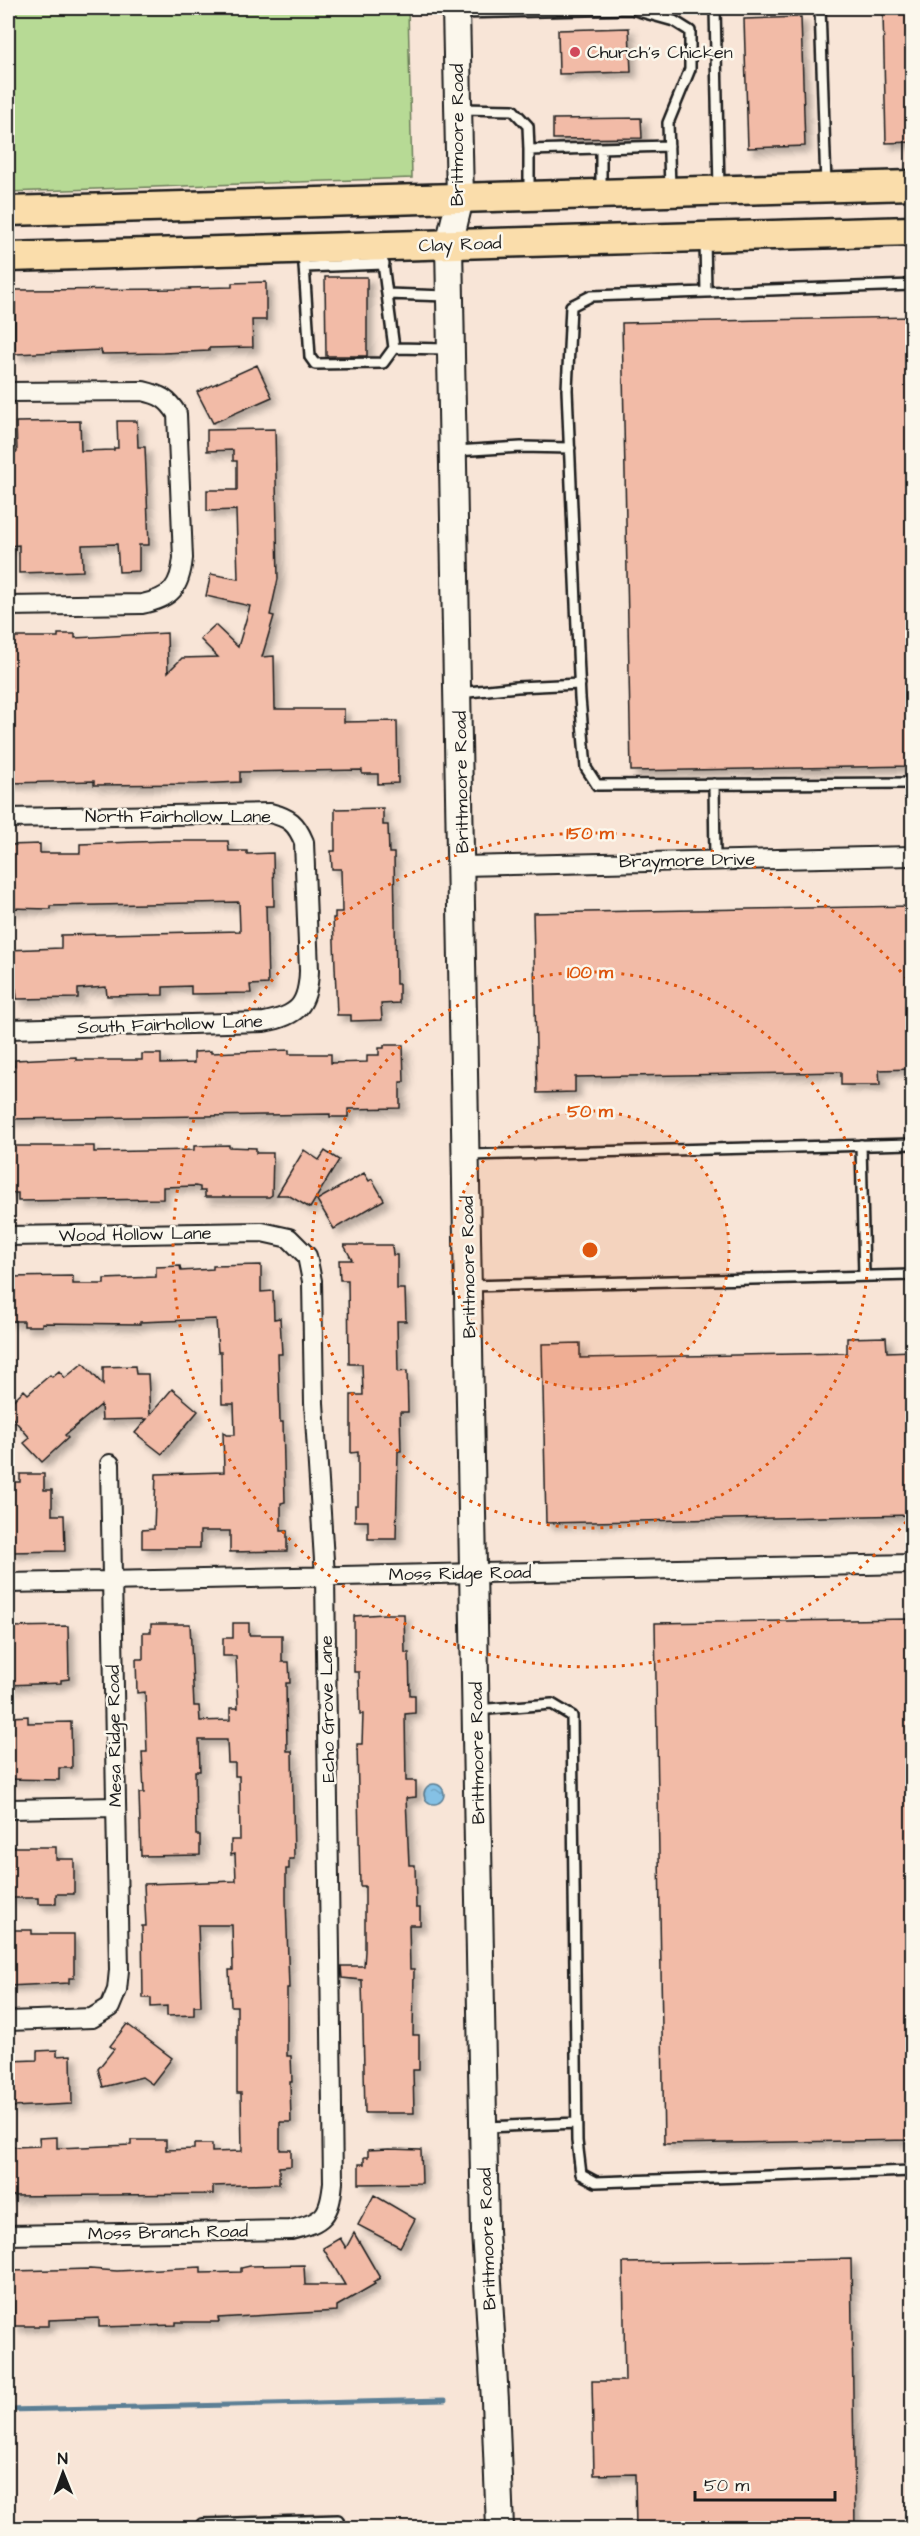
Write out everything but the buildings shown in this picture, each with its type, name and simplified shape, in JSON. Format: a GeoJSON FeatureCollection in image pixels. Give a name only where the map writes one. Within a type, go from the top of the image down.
{"type":"FeatureCollection","features":[{"type":"Feature","properties":{"kind":"main road","name":"Brittmoore Road"},"geometry":{"type":"LineString","coordinates":[[456,10],[460,200],[449,244],[459,693],[485,2231],[500,2529]]}},
{"type":"Feature","properties":{"kind":"main road"},"geometry":{"type":"LineString","coordinates":[[8,211],[460,200],[912,185]]}},
{"type":"Feature","properties":{"kind":"main road"},"geometry":{"type":"LineString","coordinates":[[826,188],[831,233]]}},
{"type":"Feature","properties":{"kind":"main road"},"geometry":{"type":"LineString","coordinates":[[91,254],[92,209]]}},
{"type":"Feature","properties":{"kind":"main road","name":"Clay Road"},"geometry":{"type":"LineString","coordinates":[[8,257],[91,254],[304,257],[382,255],[449,244],[912,231]]}},
{"type":"Feature","properties":{"kind":"street"},"geometry":{"type":"LineString","coordinates":[[8,392],[143,391],[161,395],[171,404],[177,414],[183,558],[181,575],[174,590],[159,601],[142,604],[8,606]]}},
{"type":"Feature","properties":{"kind":"street","name":"North Fairhollow Lane"},"geometry":{"type":"LineString","coordinates":[[8,818],[270,813],[284,817],[298,827],[304,842],[307,909]]}},
{"type":"Feature","properties":{"kind":"street","name":"Braymore Drive"},"geometry":{"type":"LineString","coordinates":[[462,866],[912,856]]}},
{"type":"Feature","properties":{"kind":"street","name":"South Fairhollow Lane"},"geometry":{"type":"LineString","coordinates":[[8,1029],[264,1022],[285,1019],[302,1005],[308,989],[307,909]]}},
{"type":"Feature","properties":{"kind":"street","name":"Wood Hollow Lane"},"geometry":{"type":"LineString","coordinates":[[8,1236],[262,1232]]}},
{"type":"Feature","properties":{"kind":"street","name":"Echo Grove Lane"},"geometry":{"type":"LineString","coordinates":[[262,1232],[289,1238],[307,1256],[312,1281],[314,1403],[325,1576],[333,2182],[332,2198],[326,2215]]}},
{"type":"Feature","properties":{"kind":"street","name":"Mesa Ridge Road"},"geometry":{"type":"LineString","coordinates":[[8,2021],[92,2018],[110,2007],[117,1990],[110,1464]]}},
{"type":"Feature","properties":{"kind":"street","name":"Moss Ridge Road"},"geometry":{"type":"LineString","coordinates":[[8,1583],[912,1564]]}},
{"type":"Feature","properties":{"kind":"street"},"geometry":{"type":"LineString","coordinates":[[8,1809],[116,1807]]}},
{"type":"Feature","properties":{"kind":"street","name":"Moss Branch Road"},"geometry":{"type":"LineString","coordinates":[[8,2235],[291,2230],[310,2225],[326,2215]]}},
{"type":"Feature","properties":{"kind":"lane"},"geometry":{"type":"LineString","coordinates":[[715,8],[719,191]]}},
{"type":"Feature","properties":{"kind":"lane"},"geometry":{"type":"LineString","coordinates":[[820,8],[826,188]]}},
{"type":"Feature","properties":{"kind":"lane"},"geometry":{"type":"LineString","coordinates":[[456,10],[631,9],[674,21],[690,31],[690,69],[668,123],[670,193]]}},
{"type":"Feature","properties":{"kind":"lane"},"geometry":{"type":"LineString","coordinates":[[458,109],[513,110],[528,126],[529,197]]}},
{"type":"Feature","properties":{"kind":"lane"},"geometry":{"type":"LineString","coordinates":[[529,150],[669,146]]}},
{"type":"Feature","properties":{"kind":"lane"},"geometry":{"type":"LineString","coordinates":[[601,149],[601,195]]}},
{"type":"Feature","properties":{"kind":"lane"},"geometry":{"type":"LineString","coordinates":[[705,237],[706,292]]}},
{"type":"Feature","properties":{"kind":"lane"},"geometry":{"type":"LineString","coordinates":[[304,257],[310,357],[315,364],[383,363],[394,348],[382,255]]}},
{"type":"Feature","properties":{"kind":"lane"},"geometry":{"type":"LineString","coordinates":[[912,285],[591,296],[571,306],[567,390],[586,768],[597,785],[912,783]]}},
{"type":"Feature","properties":{"kind":"lane"},"geometry":{"type":"LineString","coordinates":[[387,294],[450,296]]}},
{"type":"Feature","properties":{"kind":"lane"},"geometry":{"type":"LineString","coordinates":[[394,348],[451,349]]}},
{"type":"Feature","properties":{"kind":"lane"},"geometry":{"type":"LineString","coordinates":[[453,451],[521,447],[570,448]]}},
{"type":"Feature","properties":{"kind":"lane"},"geometry":{"type":"LineString","coordinates":[[459,693],[580,684]]}},
{"type":"Feature","properties":{"kind":"lane"},"geometry":{"type":"LineString","coordinates":[[714,784],[715,860]]}},
{"type":"Feature","properties":{"kind":"lane"},"geometry":{"type":"LineString","coordinates":[[466,1155],[912,1144]]}},
{"type":"Feature","properties":{"kind":"lane"},"geometry":{"type":"LineString","coordinates":[[861,1145],[864,1276]]}},
{"type":"Feature","properties":{"kind":"lane"},"geometry":{"type":"LineString","coordinates":[[468,1286],[912,1275]]}},
{"type":"Feature","properties":{"kind":"lane"},"geometry":{"type":"LineString","coordinates":[[476,1710],[552,1704],[572,1716],[577,2123],[581,2174],[596,2182],[912,2171]]}},
{"type":"Feature","properties":{"kind":"lane"},"geometry":{"type":"LineString","coordinates":[[483,2128],[577,2123]]}},
{"type":"Feature","properties":{"kind":"lane"},"geometry":{"type":"LineString","coordinates":[[202,2529],[202,2524],[338,2520],[339,2529]]}},
{"type":"Feature","properties":{"kind":"green space"},"geometry":{"type":"Polygon","coordinates":[[[8,8],[408,8],[412,178],[8,192],[8,8]]]}},
{"type":"Feature","properties":{"kind":"water"},"geometry":{"type":"Polygon","coordinates":[[[430,1784],[438,1784],[444,1790],[444,1798],[438,1804],[430,1804],[424,1798],[424,1790],[430,1784]]]}},
{"type":"Feature","properties":{"kind":"waterway"},"geometry":{"type":"LineString","coordinates":[[8,2410],[445,2400]]}},
{"type":"Feature","properties":{"kind":"place","name":"Church's Chicken"},"geometry":{"type":"Point","coordinates":[575,52]}}]}
